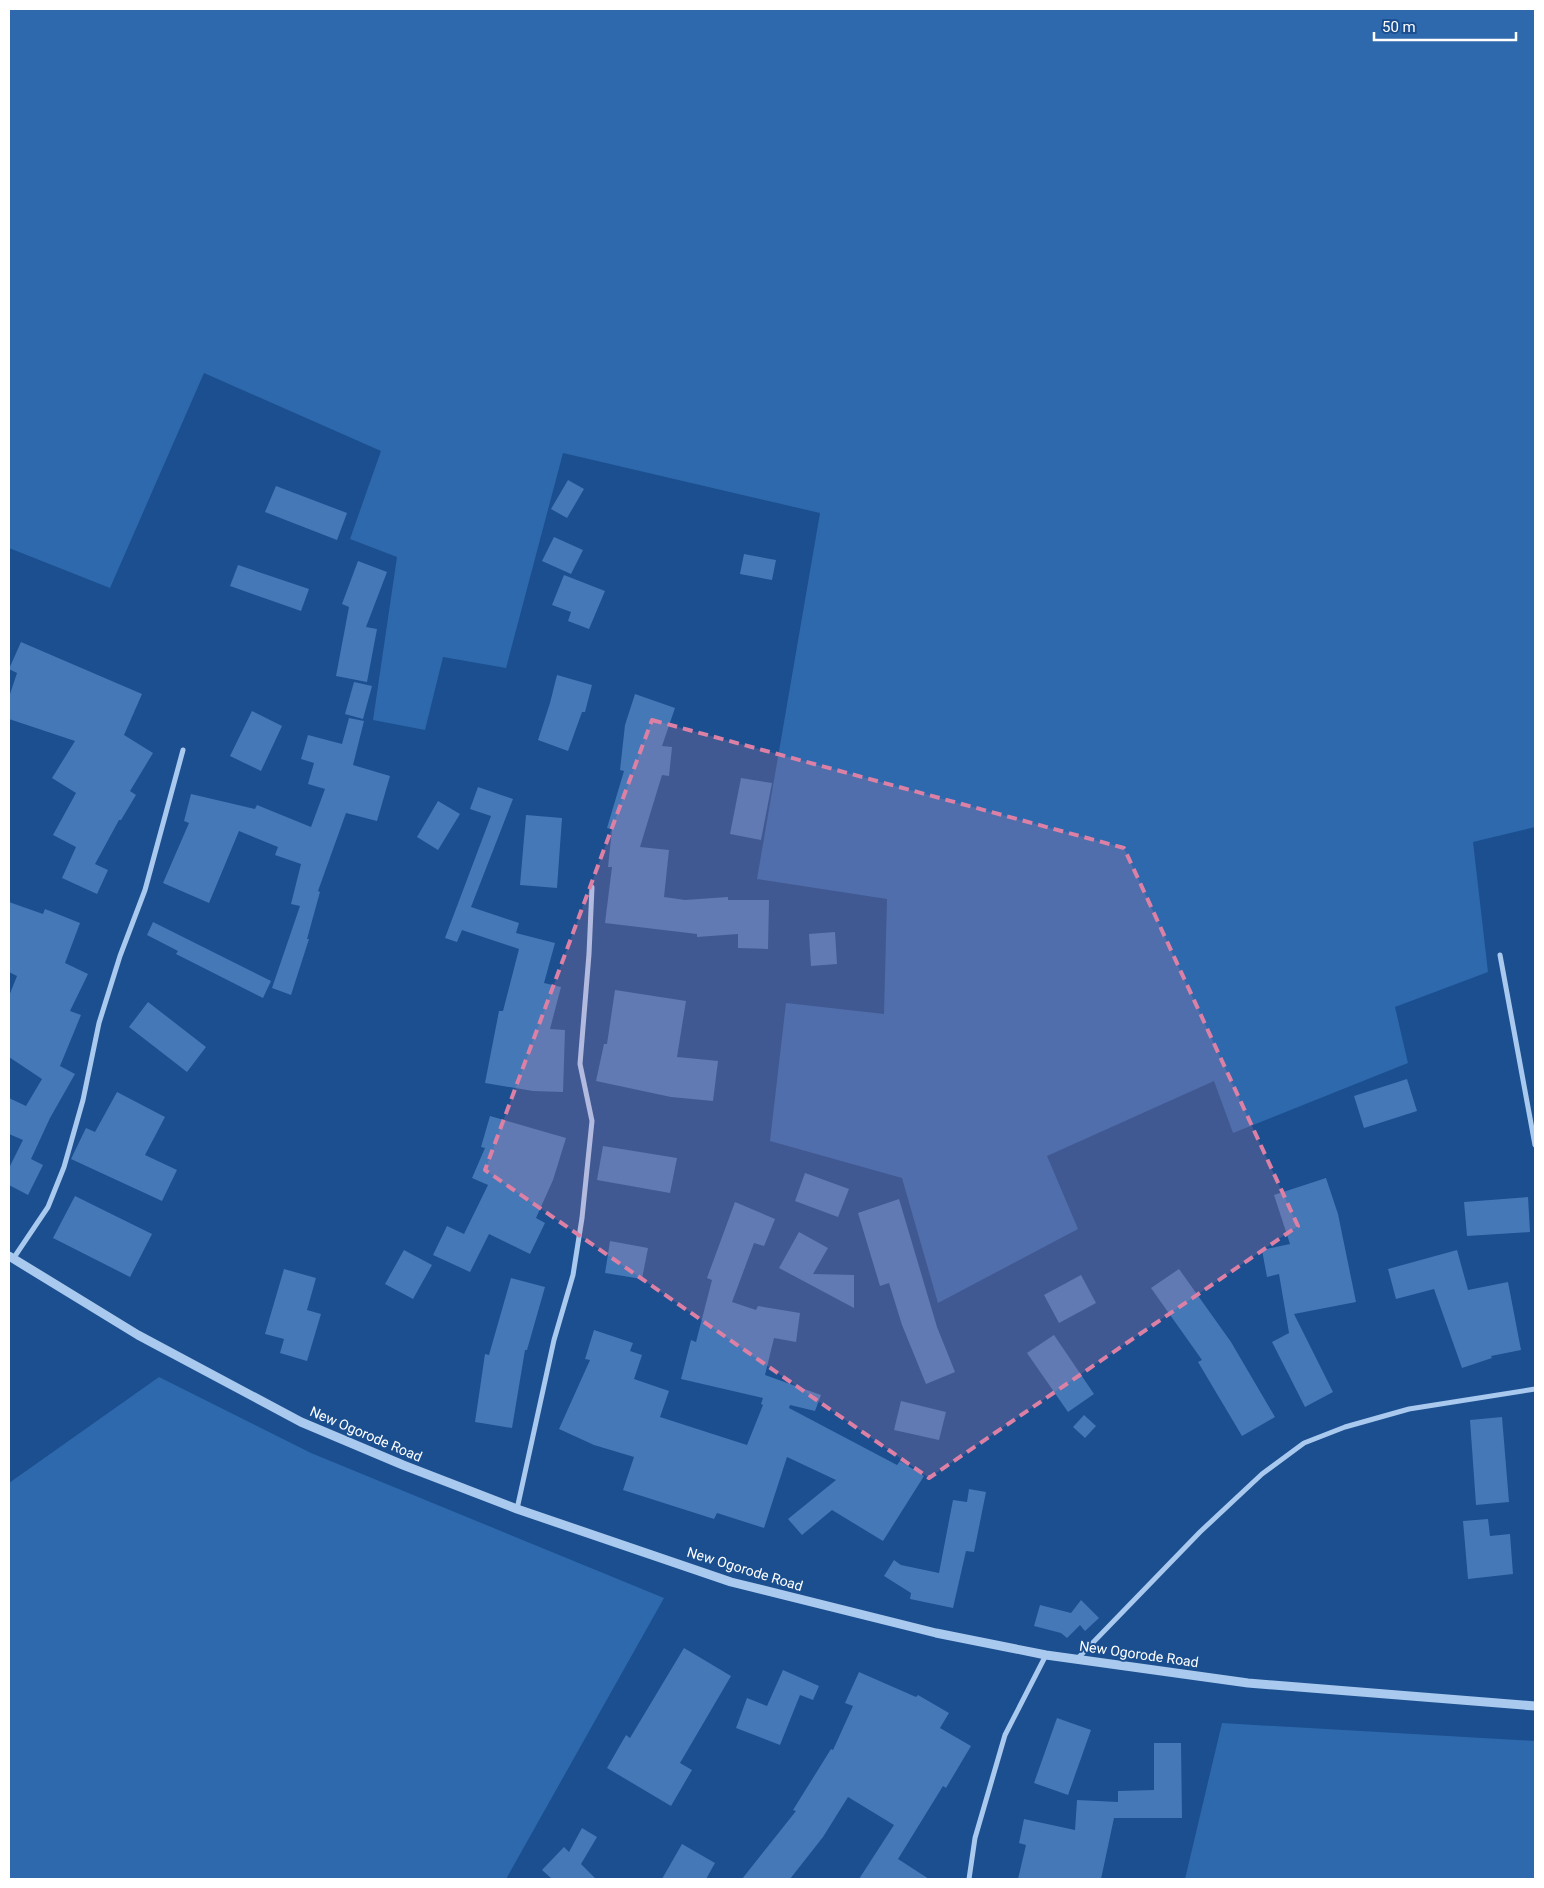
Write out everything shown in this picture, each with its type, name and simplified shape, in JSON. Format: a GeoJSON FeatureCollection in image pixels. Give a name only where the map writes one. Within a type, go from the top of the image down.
{"type":"FeatureCollection","features":[{"type":"Feature","properties":{"kind":"street"},"geometry":{"type":"LineString","coordinates":[[11,1258],[48,1207],[64,1167],[83,1100],[99,1023],[120,956],[145,890],[183,750]]}},
{"type":"Feature","properties":{"kind":"street"},"geometry":{"type":"LineString","coordinates":[[517,1509],[554,1340],[574,1275],[582,1218],[592,1121],[580,1064],[589,954],[592,887]]}},
{"type":"Feature","properties":{"kind":"street"},"geometry":{"type":"LineString","coordinates":[[1500,955],[1535,1145]]}},
{"type":"Feature","properties":{"kind":"street","name":"New Ogorode Road"},"geometry":{"type":"LineString","coordinates":[[11,1258],[138,1335],[301,1422],[403,1465],[517,1509],[731,1582],[936,1633],[1046,1655],[1248,1683],[1535,1706]]}},
{"type":"Feature","properties":{"kind":"street"},"geometry":{"type":"LineString","coordinates":[[1077,1659],[1200,1532],[1262,1474],[1304,1443],[1345,1427],[1409,1410],[1535,1389]]}},
{"type":"Feature","properties":{"kind":"street"},"geometry":{"type":"LineString","coordinates":[[969,1879],[976,1838],[1005,1735],[1046,1655]]}},
{"type":"Feature","properties":{"kind":"highlighted area"},"geometry":{"type":"Polygon","coordinates":[[[652,720],[1124,848],[1298,1226],[929,1478],[485,1170],[652,720]]]}},
{"type":"Feature","properties":{"kind":"shaded area"},"geometry":{"type":"Polygon","coordinates":[[[9,9],[1535,9],[1535,827],[1473,842],[1488,972],[1395,1007],[1408,1063],[1233,1133],[1214,1081],[1047,1156],[1078,1229],[938,1303],[902,1178],[770,1141],[786,1003],[884,1014],[887,899],[757,879],[820,513],[563,453],[506,668],[443,657],[425,730],[373,720],[397,557],[350,539],[381,451],[204,373],[110,588],[9,548],[9,9]]]}},
{"type":"Feature","properties":{"kind":"shaded area"},"geometry":{"type":"Polygon","coordinates":[[[159,1377],[311,1453],[664,1598],[506,1879],[9,1879],[9,1483],[159,1377]]]}},
{"type":"Feature","properties":{"kind":"shaded area"},"geometry":{"type":"Polygon","coordinates":[[[1222,1723],[1535,1741],[1535,1879],[1185,1879],[1222,1723]]]}},
{"type":"Feature","properties":{"kind":"building"},"geometry":{"type":"Polygon","coordinates":[[[568,480],[584,489],[567,518],[551,509],[568,480]]]}},
{"type":"Feature","properties":{"kind":"building"},"geometry":{"type":"Polygon","coordinates":[[[276,486],[347,513],[337,540],[265,512],[276,486]]]}},
{"type":"Feature","properties":{"kind":"building"},"geometry":{"type":"Polygon","coordinates":[[[554,537],[583,550],[571,574],[542,561],[554,537]]]}},
{"type":"Feature","properties":{"kind":"building"},"geometry":{"type":"Polygon","coordinates":[[[744,554],[776,560],[772,580],[740,574],[744,554]]]}},
{"type":"Feature","properties":{"kind":"building"},"geometry":{"type":"Polygon","coordinates":[[[358,561],[387,572],[366,627],[377,629],[367,682],[336,676],[349,607],[342,604],[358,561]]]}},
{"type":"Feature","properties":{"kind":"building"},"geometry":{"type":"Polygon","coordinates":[[[238,565],[309,589],[301,611],[230,586],[238,565]]]}},
{"type":"Feature","properties":{"kind":"building"},"geometry":{"type":"Polygon","coordinates":[[[564,575],[605,591],[589,629],[568,621],[571,612],[552,605],[564,575]]]}},
{"type":"Feature","properties":{"kind":"building"},"geometry":{"type":"Polygon","coordinates":[[[21,642],[142,694],[124,735],[153,753],[130,791],[136,795],[121,820],[119,820],[95,864],[108,870],[97,894],[62,878],[76,847],[53,835],[76,793],[52,778],[75,741],[9,719],[9,697],[17,673],[9,669],[21,642]]]}},
{"type":"Feature","properties":{"kind":"building"},"geometry":{"type":"Polygon","coordinates":[[[557,675],[592,685],[585,712],[582,712],[568,751],[538,740],[557,675]]]}},
{"type":"Feature","properties":{"kind":"building"},"geometry":{"type":"Polygon","coordinates":[[[354,682],[372,686],[363,719],[345,714],[354,682]]]}},
{"type":"Feature","properties":{"kind":"building"},"geometry":{"type":"Polygon","coordinates":[[[635,694],[675,708],[662,746],[672,747],[669,776],[662,775],[640,847],[669,850],[664,897],[685,900],[728,897],[728,900],[769,900],[768,949],[738,948],[738,934],[697,937],[697,934],[605,923],[612,867],[608,867],[612,829],[607,828],[624,771],[620,770],[625,725],[635,694]]]}},
{"type":"Feature","properties":{"kind":"building"},"geometry":{"type":"Polygon","coordinates":[[[252,711],[282,726],[261,771],[230,756],[252,711]]]}},
{"type":"Feature","properties":{"kind":"building"},"geometry":{"type":"Polygon","coordinates":[[[349,718],[364,721],[353,765],[390,776],[377,821],[346,813],[318,891],[320,892],[307,939],[309,939],[291,995],[272,988],[300,906],[291,904],[301,864],[275,855],[278,847],[239,831],[209,903],[163,883],[189,823],[184,821],[191,794],[255,809],[257,805],[311,827],[325,789],[308,784],[314,763],[301,759],[308,735],[342,744],[349,718]]]}},
{"type":"Feature","properties":{"kind":"building"},"geometry":{"type":"Polygon","coordinates":[[[741,778],[772,783],[761,840],[730,834],[741,778]]]}},
{"type":"Feature","properties":{"kind":"building"},"geometry":{"type":"Polygon","coordinates":[[[478,787],[513,799],[471,907],[519,923],[516,933],[555,943],[544,983],[561,987],[550,1029],[565,1030],[563,1092],[533,1091],[485,1083],[499,1011],[503,1011],[519,949],[462,930],[457,942],[445,938],[491,816],[470,809],[478,787]]]}},
{"type":"Feature","properties":{"kind":"building"},"geometry":{"type":"Polygon","coordinates":[[[438,801],[460,814],[438,850],[417,837],[438,801]]]}},
{"type":"Feature","properties":{"kind":"building"},"geometry":{"type":"Polygon","coordinates":[[[526,815],[562,818],[557,888],[520,885],[526,815]]]}},
{"type":"Feature","properties":{"kind":"building"},"geometry":{"type":"Polygon","coordinates":[[[9,902],[43,914],[45,909],[80,923],[65,963],[88,974],[70,1011],[81,1015],[60,1066],[75,1074],[50,1118],[31,1159],[43,1165],[28,1195],[9,1185],[9,1168],[23,1140],[9,1134],[9,1098],[26,1106],[42,1079],[9,1057],[9,996],[17,976],[9,972],[9,902]]]}},
{"type":"Feature","properties":{"kind":"building"},"geometry":{"type":"Polygon","coordinates":[[[153,922],[271,981],[263,998],[176,954],[178,951],[147,935],[153,922]]]}},
{"type":"Feature","properties":{"kind":"building"},"geometry":{"type":"Polygon","coordinates":[[[835,932],[837,964],[811,966],[809,934],[835,932]]]}},
{"type":"Feature","properties":{"kind":"building"},"geometry":{"type":"Polygon","coordinates":[[[615,990],[686,1001],[677,1057],[718,1061],[713,1101],[671,1097],[596,1081],[604,1044],[607,1044],[615,990]]]}},
{"type":"Feature","properties":{"kind":"building"},"geometry":{"type":"Polygon","coordinates":[[[148,1002],[206,1047],[187,1072],[129,1027],[148,1002]]]}},
{"type":"Feature","properties":{"kind":"building"},"geometry":{"type":"Polygon","coordinates":[[[1407,1079],[1417,1111],[1364,1128],[1354,1096],[1407,1079]]]}},
{"type":"Feature","properties":{"kind":"building"},"geometry":{"type":"Polygon","coordinates":[[[117,1092],[165,1117],[145,1155],[177,1170],[162,1201],[71,1159],[86,1128],[95,1132],[117,1092]]]}},
{"type":"Feature","properties":{"kind":"building"},"geometry":{"type":"Polygon","coordinates":[[[490,1116],[566,1138],[553,1180],[536,1218],[545,1223],[530,1254],[489,1234],[470,1272],[433,1255],[447,1226],[464,1234],[488,1185],[472,1178],[485,1148],[481,1147],[490,1116]]]}},
{"type":"Feature","properties":{"kind":"building"},"geometry":{"type":"Polygon","coordinates":[[[603,1146],[677,1158],[670,1193],[597,1180],[603,1146]]]}},
{"type":"Feature","properties":{"kind":"building"},"geometry":{"type":"Polygon","coordinates":[[[805,1173],[849,1189],[838,1217],[795,1201],[805,1173]]]}},
{"type":"Feature","properties":{"kind":"building"},"geometry":{"type":"Polygon","coordinates":[[[1326,1178],[1338,1214],[1356,1302],[1294,1314],[1333,1392],[1305,1407],[1272,1342],[1289,1333],[1279,1274],[1267,1277],[1262,1250],[1290,1244],[1274,1195],[1326,1178]]]}},
{"type":"Feature","properties":{"kind":"building"},"geometry":{"type":"Polygon","coordinates":[[[75,1196],[152,1234],[130,1277],[53,1238],[75,1196]]]}},
{"type":"Feature","properties":{"kind":"building"},"geometry":{"type":"Polygon","coordinates":[[[1528,1197],[1530,1232],[1467,1236],[1464,1202],[1528,1197]]]}},
{"type":"Feature","properties":{"kind":"building"},"geometry":{"type":"Polygon","coordinates":[[[899,1199],[937,1327],[955,1372],[926,1384],[902,1325],[889,1283],[880,1286],[858,1213],[899,1199]]]}},
{"type":"Feature","properties":{"kind":"building"},"geometry":{"type":"Polygon","coordinates":[[[735,1202],[775,1219],[764,1246],[754,1243],[732,1302],[756,1310],[758,1306],[800,1313],[796,1342],[774,1338],[765,1375],[821,1395],[815,1411],[790,1405],[789,1408],[897,1465],[900,1461],[924,1476],[883,1541],[832,1510],[802,1535],[788,1519],[836,1480],[787,1457],[764,1528],[717,1513],[714,1519],[623,1490],[634,1457],[594,1445],[559,1429],[590,1360],[585,1359],[594,1330],[633,1343],[630,1351],[642,1355],[634,1379],[669,1391],[660,1417],[747,1445],[763,1405],[761,1404],[763,1398],[681,1379],[691,1340],[696,1342],[712,1280],[707,1278],[735,1202]]]}},
{"type":"Feature","properties":{"kind":"building"},"geometry":{"type":"Polygon","coordinates":[[[799,1232],[828,1248],[813,1274],[854,1275],[854,1308],[779,1268],[799,1232]]]}},
{"type":"Feature","properties":{"kind":"building"},"geometry":{"type":"Polygon","coordinates":[[[610,1241],[648,1248],[642,1279],[605,1273],[610,1241]]]}},
{"type":"Feature","properties":{"kind":"building"},"geometry":{"type":"Polygon","coordinates":[[[404,1250],[432,1265],[413,1299],[385,1284],[404,1250]]]}},
{"type":"Feature","properties":{"kind":"building"},"geometry":{"type":"Polygon","coordinates":[[[1457,1250],[1468,1290],[1508,1282],[1521,1350],[1491,1356],[1492,1358],[1462,1368],[1434,1289],[1396,1299],[1388,1269],[1457,1250]]]}},
{"type":"Feature","properties":{"kind":"building"},"geometry":{"type":"Polygon","coordinates":[[[284,1269],[316,1278],[307,1310],[321,1314],[307,1361],[280,1353],[284,1339],[265,1334],[284,1269]]]}},
{"type":"Feature","properties":{"kind":"building"},"geometry":{"type":"Polygon","coordinates":[[[1179,1269],[1231,1342],[1275,1417],[1242,1436],[1198,1362],[1202,1360],[1151,1288],[1179,1269]]]}},
{"type":"Feature","properties":{"kind":"building"},"geometry":{"type":"Polygon","coordinates":[[[1081,1275],[1096,1303],[1059,1323],[1044,1295],[1081,1275]]]}},
{"type":"Feature","properties":{"kind":"building"},"geometry":{"type":"Polygon","coordinates":[[[511,1278],[545,1287],[527,1350],[525,1350],[512,1428],[475,1422],[485,1354],[489,1355],[511,1278]]]}},
{"type":"Feature","properties":{"kind":"building"},"geometry":{"type":"Polygon","coordinates":[[[1054,1335],[1094,1394],[1068,1412],[1027,1353],[1054,1335]]]}},
{"type":"Feature","properties":{"kind":"building"},"geometry":{"type":"Polygon","coordinates":[[[901,1401],[946,1412],[939,1440],[894,1430],[901,1401]]]}},
{"type":"Feature","properties":{"kind":"building"},"geometry":{"type":"Polygon","coordinates":[[[1084,1415],[1096,1426],[1085,1438],[1073,1427],[1084,1415]]]}},
{"type":"Feature","properties":{"kind":"building"},"geometry":{"type":"Polygon","coordinates":[[[1502,1417],[1509,1502],[1476,1505],[1470,1420],[1502,1417]]]}},
{"type":"Feature","properties":{"kind":"building"},"geometry":{"type":"Polygon","coordinates":[[[969,1489],[986,1492],[974,1552],[966,1551],[953,1608],[910,1599],[911,1593],[884,1576],[894,1560],[901,1565],[939,1573],[953,1500],[967,1502],[969,1489]]]}},
{"type":"Feature","properties":{"kind":"building"},"geometry":{"type":"Polygon","coordinates":[[[1488,1519],[1490,1536],[1510,1534],[1513,1574],[1468,1579],[1463,1521],[1488,1519]]]}},
{"type":"Feature","properties":{"kind":"building"},"geometry":{"type":"Polygon","coordinates":[[[1081,1600],[1099,1618],[1085,1631],[1080,1625],[1067,1638],[1061,1633],[1034,1626],[1040,1605],[1071,1613],[1081,1600]]]}},
{"type":"Feature","properties":{"kind":"building"},"geometry":{"type":"Polygon","coordinates":[[[684,1648],[731,1676],[680,1763],[692,1770],[671,1806],[607,1768],[626,1735],[630,1738],[684,1648]]]}},
{"type":"Feature","properties":{"kind":"building"},"geometry":{"type":"Polygon","coordinates":[[[783,1670],[819,1686],[813,1700],[800,1695],[780,1745],[736,1728],[747,1698],[767,1706],[783,1670]]]}},
{"type":"Feature","properties":{"kind":"building"},"geometry":{"type":"Polygon","coordinates":[[[859,1672],[916,1697],[918,1695],[949,1713],[940,1728],[971,1746],[946,1788],[943,1786],[898,1859],[929,1879],[859,1879],[894,1825],[848,1797],[823,1837],[790,1879],[742,1879],[796,1811],[793,1810],[831,1749],[833,1750],[853,1706],[845,1703],[859,1672]]]}},
{"type":"Feature","properties":{"kind":"building"},"geometry":{"type":"Polygon","coordinates":[[[1057,1718],[1091,1730],[1068,1795],[1034,1783],[1057,1718]]]}},
{"type":"Feature","properties":{"kind":"building"},"geometry":{"type":"Polygon","coordinates":[[[1154,1743],[1181,1743],[1182,1818],[1114,1818],[1101,1879],[1018,1879],[1026,1845],[1019,1843],[1024,1819],[1075,1830],[1077,1800],[1118,1802],[1118,1791],[1154,1790],[1154,1743]]]}},
{"type":"Feature","properties":{"kind":"building"},"geometry":{"type":"Polygon","coordinates":[[[582,1828],[597,1837],[581,1864],[596,1879],[552,1879],[542,1870],[564,1847],[569,1852],[582,1828]]]}},
{"type":"Feature","properties":{"kind":"building"},"geometry":{"type":"Polygon","coordinates":[[[682,1844],[715,1863],[706,1879],[662,1879],[682,1844]]]}}]}
